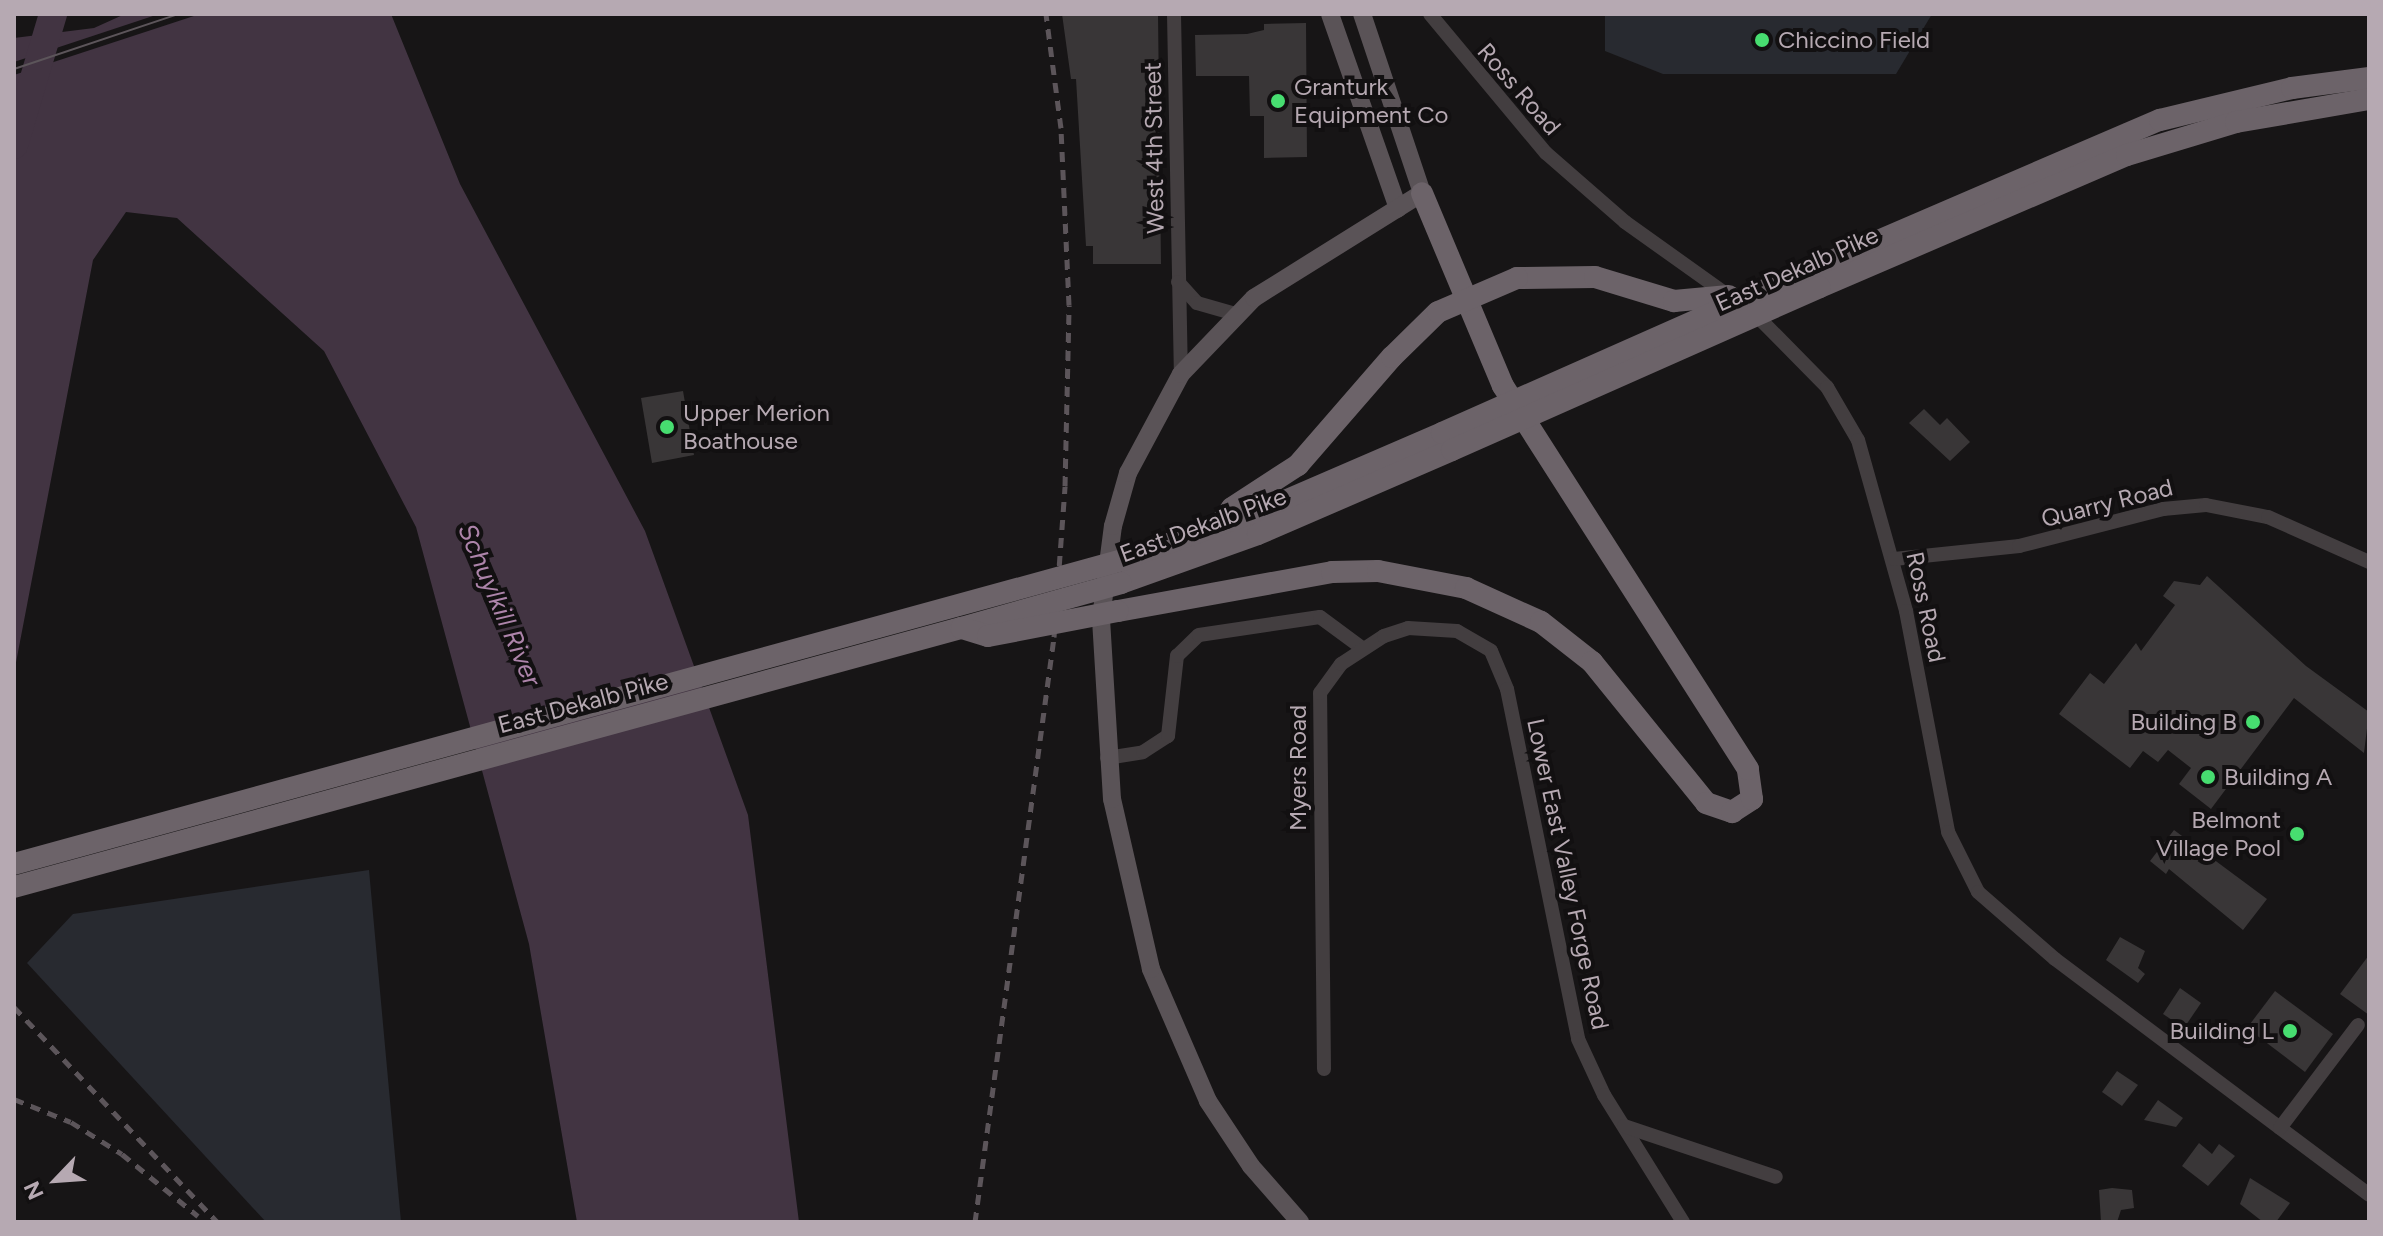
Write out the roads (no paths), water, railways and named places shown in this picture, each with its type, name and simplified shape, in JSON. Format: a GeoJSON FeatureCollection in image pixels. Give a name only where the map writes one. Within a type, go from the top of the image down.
{"type":"FeatureCollection","features":[{"type":"Feature","properties":{"kind":"highway","name":"East Dekalb Pike"},"geometry":{"type":"LineString","coordinates":[[14,887],[1121,583],[1258,534],[1797,276],[2160,120],[2292,88],[2369,78]]}},
{"type":"Feature","properties":{"kind":"highway","name":"East Dekalb Pike"},"geometry":{"type":"LineString","coordinates":[[14,864],[1123,560],[1217,529],[1447,442],[2127,155],[2248,119],[2369,99]]}},
{"type":"Feature","properties":{"kind":"highway"},"geometry":{"type":"LineString","coordinates":[[961,628],[988,636],[1332,572],[1445,581],[1506,603],[1574,646],[1633,706],[1713,808],[1732,812],[1752,799],[1748,769],[1503,386],[1422,193]]}},
{"type":"Feature","properties":{"kind":"highway"},"geometry":{"type":"LineString","coordinates":[[1217,529],[1232,508],[1313,450],[1392,357],[1438,312],[1517,278],[1595,277],[1674,301],[1729,296]]}},
{"type":"Feature","properties":{"kind":"main road"},"geometry":{"type":"LineString","coordinates":[[1330,14],[1398,208]]}},
{"type":"Feature","properties":{"kind":"main road"},"geometry":{"type":"LineString","coordinates":[[1300,1222],[1229,1135],[1173,1029],[1130,895],[1107,758],[1101,618],[1113,526],[1139,446],[1181,374],[1235,314],[1422,193],[1362,14]]}},
{"type":"Feature","properties":{"kind":"street","name":"West 4th Street"},"geometry":{"type":"LineString","coordinates":[[1174,14],[1181,374]]}},
{"type":"Feature","properties":{"kind":"street","name":"Ross Road"},"geometry":{"type":"LineString","coordinates":[[1430,14],[1546,153],[1625,222],[1782,335],[1845,414],[1894,559],[1939,799],[1960,864],[1978,892],[2055,959],[2369,1195]]}},
{"type":"Feature","properties":{"kind":"street"},"geometry":{"type":"LineString","coordinates":[[1178,282],[1197,303],[1235,314]]}},
{"type":"Feature","properties":{"kind":"street","name":"Quarry Road"},"geometry":{"type":"LineString","coordinates":[[1894,559],[2019,546],[2163,509],[2206,505],[2268,517],[2369,562]]}},
{"type":"Feature","properties":{"kind":"street"},"geometry":{"type":"LineString","coordinates":[[1107,758],[1143,752],[1168,736],[1177,656],[1199,635],[1320,617],[1362,648]]}},
{"type":"Feature","properties":{"kind":"street","name":"Lower East Valley Forge Road"},"geometry":{"type":"LineString","coordinates":[[1362,648],[1408,628],[1434,626],[1479,639],[1501,666],[1568,1006],[1590,1068],[1683,1222]]}},
{"type":"Feature","properties":{"kind":"street","name":"Myers Road"},"geometry":{"type":"LineString","coordinates":[[1324,1069],[1317,714],[1328,678],[1362,648]]}},
{"type":"Feature","properties":{"kind":"street"},"geometry":{"type":"LineString","coordinates":[[2280,1128],[2358,1025]]}},
{"type":"Feature","properties":{"kind":"street"},"geometry":{"type":"LineString","coordinates":[[1624,1126],[1776,1177]]}},
{"type":"Feature","properties":{"kind":"water"},"geometry":{"type":"Polygon","coordinates":[[[125,14],[391,14],[460,184],[645,531],[748,815],[799,1222],[577,1222],[529,944],[416,527],[324,351],[177,218],[126,212],[93,260],[14,673],[14,38],[94,28],[125,14]]]}},
{"type":"Feature","properties":{"kind":"waterway","name":"Schuylkill River"},"geometry":{"type":"LineString","coordinates":[[14,145],[53,14]]}},
{"type":"Feature","properties":{"kind":"tram line"},"geometry":{"type":"LineString","coordinates":[[14,69],[178,14]]}},
{"type":"Feature","properties":{"kind":"railway"},"geometry":{"type":"LineString","coordinates":[[975,1222],[1054,637],[1065,486],[1069,305],[1061,128],[1046,14]]}},
{"type":"Feature","properties":{"kind":"railway"},"geometry":{"type":"LineString","coordinates":[[14,1007],[217,1222]]}},
{"type":"Feature","properties":{"kind":"railway"},"geometry":{"type":"LineString","coordinates":[[14,1099],[71,1122],[122,1154],[198,1216]]}},
{"type":"Feature","properties":{"kind":"place","name":"Chiccino Field"},"geometry":{"type":"Point","coordinates":[1762,40]}},
{"type":"Feature","properties":{"kind":"place","name":"Granturk Equipment Co"},"geometry":{"type":"Point","coordinates":[1278,101]}},
{"type":"Feature","properties":{"kind":"place","name":"Upper Merion Boathouse"},"geometry":{"type":"Point","coordinates":[667,427]}},
{"type":"Feature","properties":{"kind":"place","name":"Building B"},"geometry":{"type":"Point","coordinates":[2253,722]}},
{"type":"Feature","properties":{"kind":"place","name":"Building A"},"geometry":{"type":"Point","coordinates":[2208,777]}},
{"type":"Feature","properties":{"kind":"place","name":"Belmont Village Pool"},"geometry":{"type":"Point","coordinates":[2297,834]}},
{"type":"Feature","properties":{"kind":"place","name":"Building L"},"geometry":{"type":"Point","coordinates":[2290,1031]}}]}
